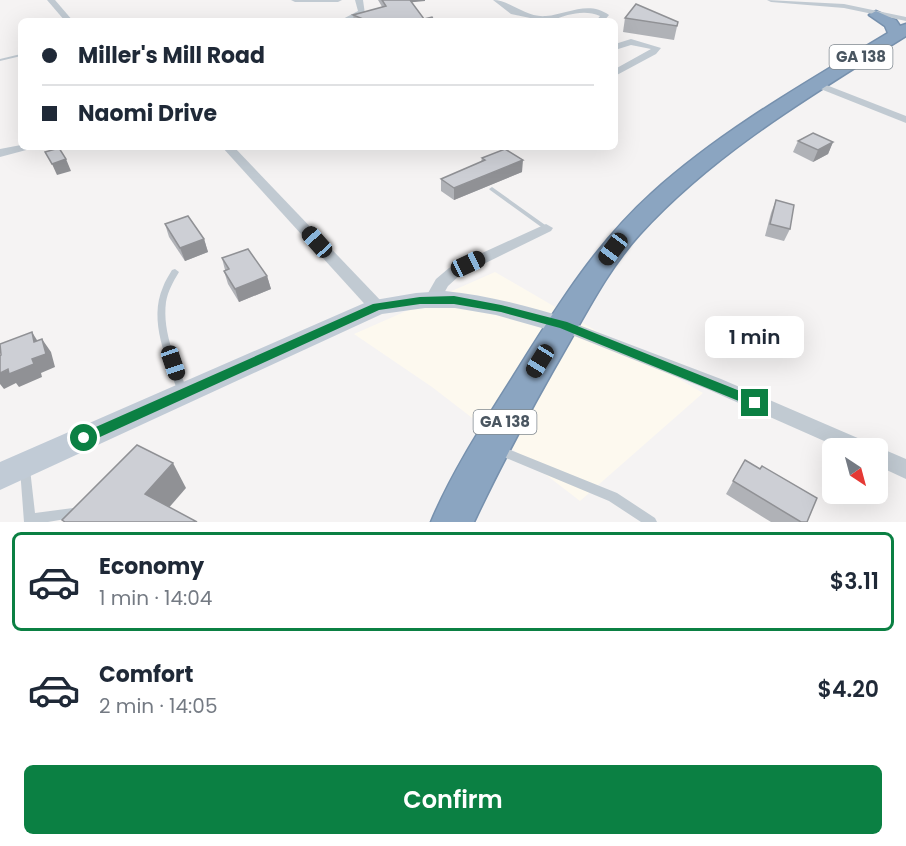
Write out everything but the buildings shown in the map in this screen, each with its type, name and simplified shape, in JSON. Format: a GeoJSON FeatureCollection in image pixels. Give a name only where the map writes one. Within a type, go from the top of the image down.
{"type":"FeatureCollection","features":[{"type":"Feature","properties":{"kind":"highway"},"geometry":{"type":"LineString","coordinates":[[876,15],[891,23],[904,26]]}},
{"type":"Feature","properties":{"kind":"highway","name":"GA 138"},"geometry":{"type":"LineString","coordinates":[[452,522],[491,447],[590,280],[613,249],[662,197],[729,141],[904,26]]}},
{"type":"Feature","properties":{"kind":"street"},"geometry":{"type":"LineString","coordinates":[[51,0],[66,18]]}},
{"type":"Feature","properties":{"kind":"street"},"geometry":{"type":"LineString","coordinates":[[295,0],[338,0]]}},
{"type":"Feature","properties":{"kind":"street"},"geometry":{"type":"LineString","coordinates":[[349,18],[362,12],[359,0]]}},
{"type":"Feature","properties":{"kind":"street"},"geometry":{"type":"LineString","coordinates":[[497,0],[510,10],[537,18]]}},
{"type":"Feature","properties":{"kind":"street"},"geometry":{"type":"LineString","coordinates":[[507,0],[527,15]]}},
{"type":"Feature","properties":{"kind":"street"},"geometry":{"type":"LineString","coordinates":[[771,0],[862,9],[904,26]]}},
{"type":"Feature","properties":{"kind":"street"},"geometry":{"type":"LineString","coordinates":[[827,5],[876,15]]}},
{"type":"Feature","properties":{"kind":"street"},"geometry":{"type":"LineString","coordinates":[[555,18],[594,11],[605,15],[602,18]]}},
{"type":"Feature","properties":{"kind":"street"},"geometry":{"type":"LineString","coordinates":[[618,46],[631,42],[657,48],[618,71]]}},
{"type":"Feature","properties":{"kind":"street"},"geometry":{"type":"LineString","coordinates":[[816,84],[906,120]]}},
{"type":"Feature","properties":{"kind":"street"},"geometry":{"type":"LineString","coordinates":[[0,153],[18,149]]}},
{"type":"Feature","properties":{"kind":"street"},"geometry":{"type":"LineString","coordinates":[[231,150],[377,307]]}},
{"type":"Feature","properties":{"kind":"street"},"geometry":{"type":"LineString","coordinates":[[432,300],[442,283],[454,272],[546,228]]}},
{"type":"Feature","properties":{"kind":"street"},"geometry":{"type":"LineString","coordinates":[[0,476],[377,307],[432,300],[454,300],[501,308],[563,325],[714,384],[837,438]]}},
{"type":"Feature","properties":{"kind":"street"},"geometry":{"type":"LineString","coordinates":[[888,461],[906,469]]}},
{"type":"Feature","properties":{"kind":"lane"},"geometry":{"type":"LineString","coordinates":[[0,60],[18,57]]}},
{"type":"Feature","properties":{"kind":"lane"},"geometry":{"type":"LineString","coordinates":[[492,189],[546,228]]}},
{"type":"Feature","properties":{"kind":"lane"},"geometry":{"type":"LineString","coordinates":[[175,272],[165,285],[160,324],[184,394]]}},
{"type":"Feature","properties":{"kind":"lane"},"geometry":{"type":"LineString","coordinates":[[491,447],[613,497],[651,522]]}},
{"type":"Feature","properties":{"kind":"lane"},"geometry":{"type":"LineString","coordinates":[[25,465],[30,521],[73,513]]}},
{"type":"Feature","properties":{"kind":"shaded area"},"geometry":{"type":"Polygon","coordinates":[[[495,272],[703,393],[580,501],[432,387],[354,334],[495,272]]]}},
{"type":"Feature","properties":{"kind":"route"},"geometry":{"type":"LineString","coordinates":[[84,438],[377,307],[420,300],[454,300],[501,308],[563,325],[714,384],[755,403]]}}]}
